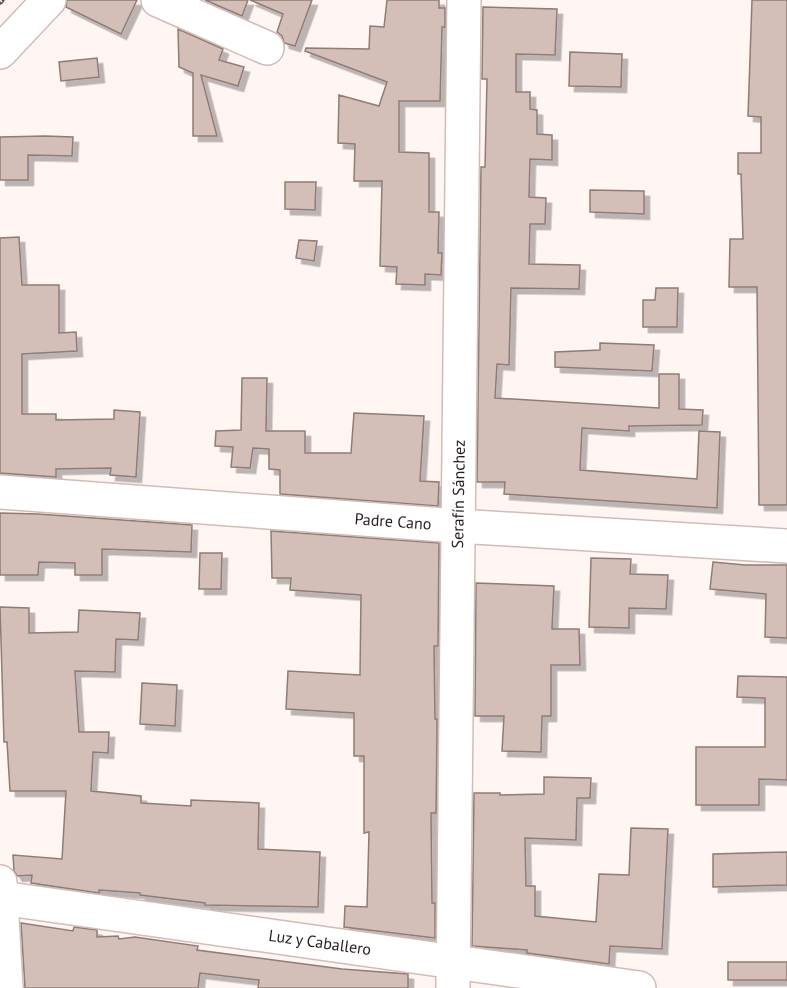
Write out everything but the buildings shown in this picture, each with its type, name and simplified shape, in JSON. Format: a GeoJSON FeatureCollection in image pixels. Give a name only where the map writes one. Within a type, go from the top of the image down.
{"type":"FeatureCollection","features":[{"type":"Feature","properties":{"kind":"street"},"geometry":{"type":"LineString","coordinates":[[0,52],[49,0]]}},
{"type":"Feature","properties":{"kind":"street"},"geometry":{"type":"LineString","coordinates":[[158,0],[267,48]]}},
{"type":"Feature","properties":{"kind":"street","name":"Serafín Sánchez"},"geometry":{"type":"LineString","coordinates":[[454,974],[464,0]]}},
{"type":"Feature","properties":{"kind":"street","name":"Padre Cano"},"geometry":{"type":"LineString","coordinates":[[0,492],[458,526],[787,546]]}},
{"type":"Feature","properties":{"kind":"street"},"geometry":{"type":"LineString","coordinates":[[0,890],[6,988]]}},
{"type":"Feature","properties":{"kind":"street","name":"Luz y Caballero"},"geometry":{"type":"LineString","coordinates":[[0,890],[454,974],[639,988]]}}]}
